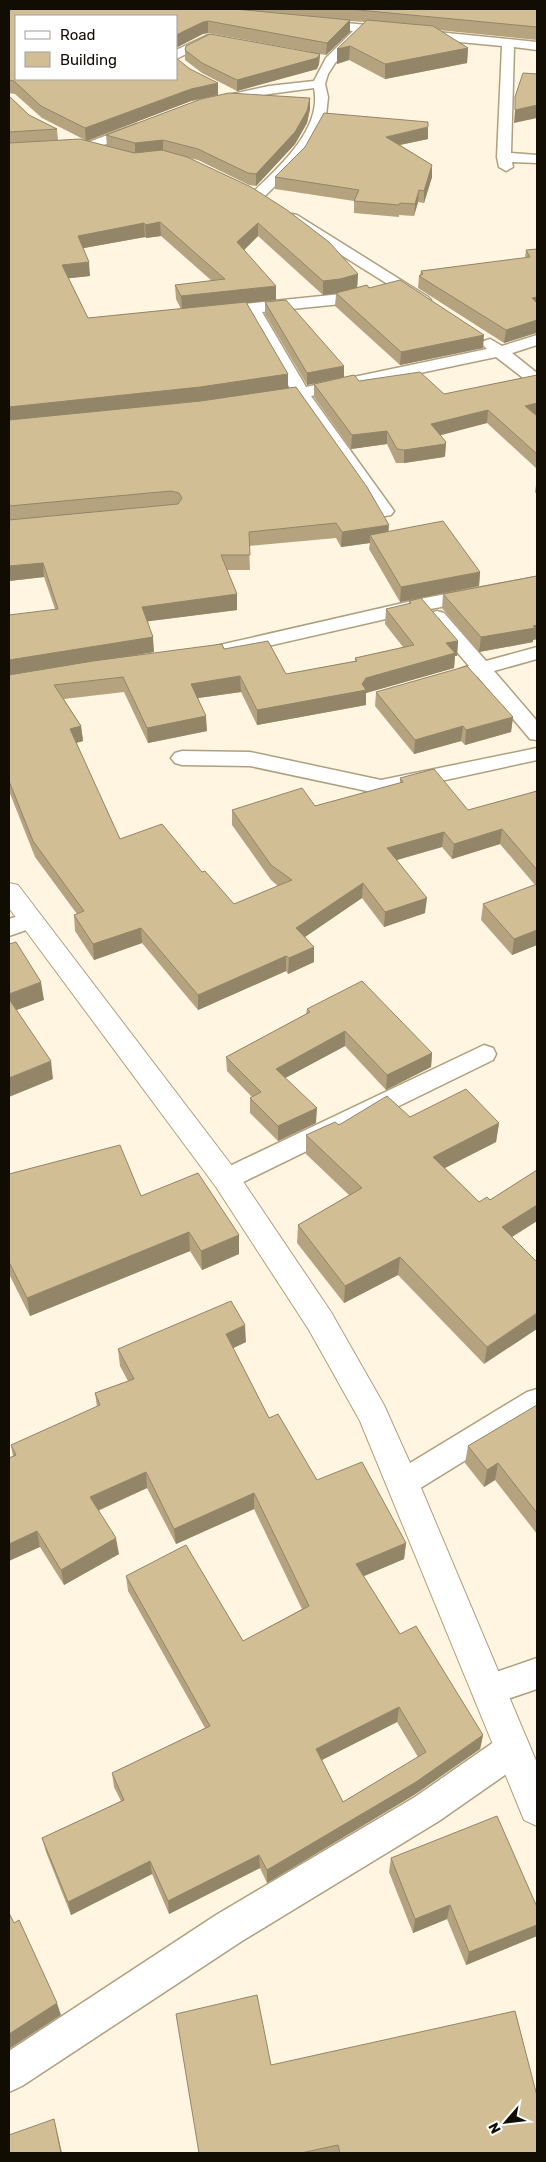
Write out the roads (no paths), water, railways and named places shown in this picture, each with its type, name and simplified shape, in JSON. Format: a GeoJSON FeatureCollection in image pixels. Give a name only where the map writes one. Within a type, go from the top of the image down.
{"type":"FeatureCollection","features":[{"type":"Feature","properties":{"kind":"street"},"geometry":{"type":"LineString","coordinates":[[306,22],[537,46]]}},
{"type":"Feature","properties":{"kind":"street"},"geometry":{"type":"LineString","coordinates":[[257,196],[296,158],[319,116],[322,96],[319,84],[325,60],[362,29]]}},
{"type":"Feature","properties":{"kind":"street"},"geometry":{"type":"LineString","coordinates":[[179,59],[208,39],[224,42]]}},
{"type":"Feature","properties":{"kind":"street"},"geometry":{"type":"LineString","coordinates":[[508,43],[505,162],[537,158]]}},
{"type":"Feature","properties":{"kind":"street"},"geometry":{"type":"LineString","coordinates":[[206,104],[269,90],[319,84]]}},
{"type":"Feature","properties":{"kind":"street"},"geometry":{"type":"LineString","coordinates":[[221,89],[234,98]]}},
{"type":"Feature","properties":{"kind":"street"},"geometry":{"type":"LineString","coordinates":[[9,151],[84,146],[151,123]]}},
{"type":"Feature","properties":{"kind":"street"},"geometry":{"type":"LineString","coordinates":[[58,134],[84,146],[113,155]]}},
{"type":"Feature","properties":{"kind":"street"},"geometry":{"type":"LineString","coordinates":[[241,188],[257,196],[437,308]]}},
{"type":"Feature","properties":{"kind":"street"},"geometry":{"type":"LineString","coordinates":[[203,314],[350,298],[396,283]]}},
{"type":"Feature","properties":{"kind":"street"},"geometry":{"type":"LineString","coordinates":[[252,308],[301,394],[385,511]]}},
{"type":"Feature","properties":{"kind":"street"},"geometry":{"type":"LineString","coordinates":[[478,335],[502,351],[537,381]]}},
{"type":"Feature","properties":{"kind":"street"},"geometry":{"type":"LineString","coordinates":[[256,400],[301,394],[502,351],[537,340]]}},
{"type":"Feature","properties":{"kind":"street"},"geometry":{"type":"LineString","coordinates":[[209,652],[228,650],[425,604],[537,583]]}},
{"type":"Feature","properties":{"kind":"street"},"geometry":{"type":"LineString","coordinates":[[425,604],[537,734]]}},
{"type":"Feature","properties":{"kind":"street"},"geometry":{"type":"LineString","coordinates":[[446,679],[537,653]]}},
{"type":"Feature","properties":{"kind":"street"},"geometry":{"type":"LineString","coordinates":[[182,758],[250,759],[381,787],[537,754]]}},
{"type":"Feature","properties":{"kind":"street"},"geometry":{"type":"LineString","coordinates":[[9,891],[19,924],[226,1179],[320,1321],[374,1415],[404,1482],[537,1807]]}},
{"type":"Feature","properties":{"kind":"street"},"geometry":{"type":"LineString","coordinates":[[226,1179],[484,1054]]}},
{"type":"Feature","properties":{"kind":"street"},"geometry":{"type":"LineString","coordinates":[[404,1482],[537,1401]]}},
{"type":"Feature","properties":{"kind":"street"},"geometry":{"type":"LineString","coordinates":[[490,1689],[537,1674]]}},
{"type":"Feature","properties":{"kind":"street"},"geometry":{"type":"LineString","coordinates":[[9,2073],[229,1928],[427,1809],[513,1748]]}}]}
